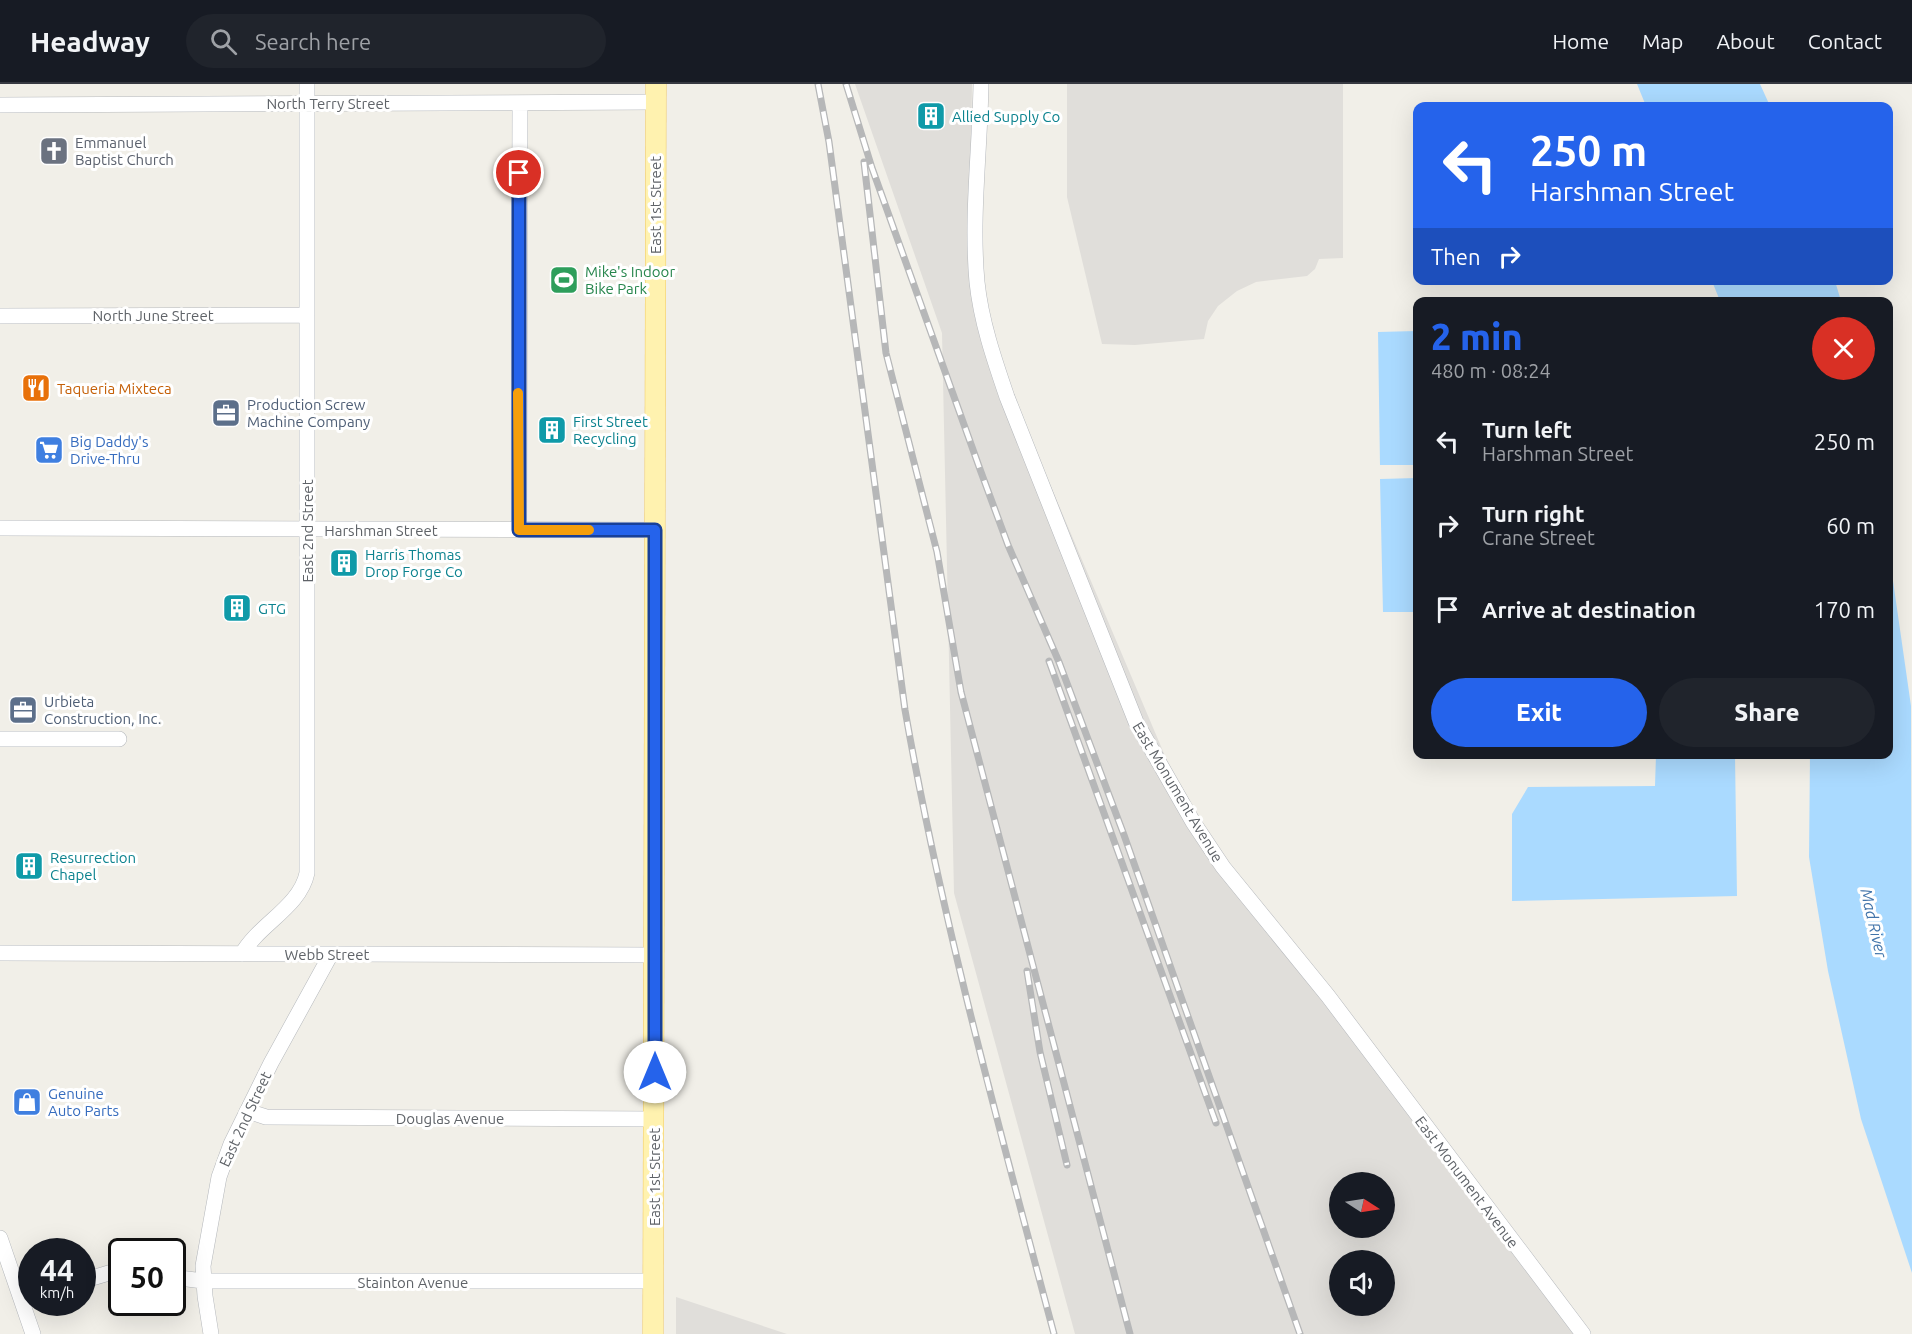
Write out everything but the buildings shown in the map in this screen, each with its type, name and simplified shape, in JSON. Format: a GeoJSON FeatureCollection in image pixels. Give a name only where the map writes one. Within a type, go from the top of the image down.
{"type":"FeatureCollection","features":[{"type":"Feature","properties":{"kind":"main road","name":"East 1st Street"},"geometry":{"type":"LineString","coordinates":[[653,1334],[656,93]]}},
{"type":"Feature","properties":{"kind":"street","name":"East 2nd Street"},"geometry":{"type":"LineString","coordinates":[[242,954],[259,930],[300,893],[307,873],[307,84]]}},
{"type":"Feature","properties":{"kind":"street","name":"East Monument Avenue"},"geometry":{"type":"LineString","coordinates":[[981,84],[976,246],[981,309],[993,357],[1007,397],[1136,722],[1192,822],[1223,867],[1328,996],[1583,1334]]}},
{"type":"Feature","properties":{"kind":"street","name":"North Terry Street"},"geometry":{"type":"LineString","coordinates":[[0,105],[519,103],[656,93]]}},
{"type":"Feature","properties":{"kind":"street"},"geometry":{"type":"LineString","coordinates":[[519,103],[519,530]]}},
{"type":"Feature","properties":{"kind":"street","name":"North June Street"},"geometry":{"type":"LineString","coordinates":[[0,316],[307,315]]}},
{"type":"Feature","properties":{"kind":"street","name":"Harshman Street"},"geometry":{"type":"LineString","coordinates":[[0,528],[655,530]]}},
{"type":"Feature","properties":{"kind":"street"},"geometry":{"type":"LineString","coordinates":[[0,740],[119,739]]}},
{"type":"Feature","properties":{"kind":"street","name":"Webb Street"},"geometry":{"type":"LineString","coordinates":[[0,953],[655,955]]}},
{"type":"Feature","properties":{"kind":"street","name":"East 2nd Street"},"geometry":{"type":"LineString","coordinates":[[212,1334],[203,1281],[219,1177],[247,1111],[332,954]]}},
{"type":"Feature","properties":{"kind":"street","name":"Douglas Avenue"},"geometry":{"type":"LineString","coordinates":[[247,1111],[266,1117],[655,1119]]}},
{"type":"Feature","properties":{"kind":"street"},"geometry":{"type":"LineString","coordinates":[[0,1239],[18,1279]]}},
{"type":"Feature","properties":{"kind":"street","name":"Stainton Avenue"},"geometry":{"type":"LineString","coordinates":[[186,1279],[203,1281],[653,1281]]}},
{"type":"Feature","properties":{"kind":"street"},"geometry":{"type":"LineString","coordinates":[[30,1316],[33,1334]]}},
{"type":"Feature","properties":{"kind":"shaded area"},"geometry":{"type":"Polygon","coordinates":[[[855,84],[972,84],[970,207],[972,300],[1193,822],[1580,1334],[1075,1334],[954,893],[942,333],[855,84]]]}},
{"type":"Feature","properties":{"kind":"shaded area"},"geometry":{"type":"Polygon","coordinates":[[[1067,84],[1343,84],[1343,258],[1319,259],[1315,269],[1307,276],[1256,282],[1237,291],[1218,306],[1208,321],[1204,339],[1135,345],[1102,344],[1067,197],[1067,84]]]}},
{"type":"Feature","properties":{"kind":"shaded area"},"geometry":{"type":"Polygon","coordinates":[[[676,1297],[787,1334],[676,1334],[676,1297]]]}},
{"type":"Feature","properties":{"kind":"water"},"geometry":{"type":"Polygon","coordinates":[[[1637,84],[1760,84],[1768,102],[1644,102],[1637,84]]]}},
{"type":"Feature","properties":{"kind":"water"},"geometry":{"type":"Polygon","coordinates":[[[1714,285],[1836,285],[1840,297],[1718,297],[1714,285]]]}},
{"type":"Feature","properties":{"kind":"water"},"geometry":{"type":"Polygon","coordinates":[[[1413,331],[1413,465],[1380,465],[1378,332],[1413,331]]]}},
{"type":"Feature","properties":{"kind":"water"},"geometry":{"type":"Polygon","coordinates":[[[1413,478],[1413,612],[1383,612],[1380,479],[1413,478]]]}},
{"type":"Feature","properties":{"kind":"water","name":"Mad River"},"geometry":{"type":"Polygon","coordinates":[[[1893,581],[1911,706],[1912,1273],[1861,1119],[1828,971],[1809,857],[1810,759],[1893,759],[1893,581]]]}},
{"type":"Feature","properties":{"kind":"water"},"geometry":{"type":"Polygon","coordinates":[[[1656,759],[1735,759],[1737,896],[1512,901],[1512,814],[1528,787],[1655,786],[1656,759]]]}},
{"type":"Feature","properties":{"kind":"railway"},"geometry":{"type":"LineString","coordinates":[[818,84],[829,142],[905,710],[954,946],[1054,1334]]}},
{"type":"Feature","properties":{"kind":"railway"},"geometry":{"type":"LineString","coordinates":[[846,84],[872,168],[981,472],[1008,545],[1059,662],[1124,835],[1300,1334]]}},
{"type":"Feature","properties":{"kind":"railway"},"geometry":{"type":"LineString","coordinates":[[864,162],[886,353],[937,552],[961,692],[1130,1334]]}},
{"type":"Feature","properties":{"kind":"railway"},"geometry":{"type":"LineString","coordinates":[[1049,661],[1216,1123]]}},
{"type":"Feature","properties":{"kind":"railway"},"geometry":{"type":"LineString","coordinates":[[1027,971],[1040,1052],[1067,1165]]}},
{"type":"Feature","properties":{"kind":"slow traffic"},"geometry":{"type":"LineString","coordinates":[[518,393],[519,530],[589,530]]}},
{"type":"Feature","properties":{"kind":"place","name":"Allied Supply Co"},"geometry":{"type":"Point","coordinates":[931,116]}},
{"type":"Feature","properties":{"kind":"place","name":"Emmanuel Baptist Church"},"geometry":{"type":"Point","coordinates":[54,151]}},
{"type":"Feature","properties":{"kind":"place","name":"Mike's Indoor Bike Park"},"geometry":{"type":"Point","coordinates":[564,280]}},
{"type":"Feature","properties":{"kind":"place","name":"Taqueria Mixteca"},"geometry":{"type":"Point","coordinates":[36,388]}},
{"type":"Feature","properties":{"kind":"place","name":"Production Screw Machine Company"},"geometry":{"type":"Point","coordinates":[226,413]}},
{"type":"Feature","properties":{"kind":"place","name":"First Street Recycling"},"geometry":{"type":"Point","coordinates":[552,430]}},
{"type":"Feature","properties":{"kind":"place","name":"Big Daddy's Drive-Thru"},"geometry":{"type":"Point","coordinates":[49,450]}},
{"type":"Feature","properties":{"kind":"place","name":"Harris Thomas Drop Forge Co"},"geometry":{"type":"Point","coordinates":[344,563]}},
{"type":"Feature","properties":{"kind":"place","name":"GTG"},"geometry":{"type":"Point","coordinates":[237,608]}},
{"type":"Feature","properties":{"kind":"place","name":"Urbieta Construction, Inc."},"geometry":{"type":"Point","coordinates":[23,710]}},
{"type":"Feature","properties":{"kind":"place","name":"Resurrection Chapel"},"geometry":{"type":"Point","coordinates":[29,866]}},
{"type":"Feature","properties":{"kind":"place","name":"Genuine Auto Parts"},"geometry":{"type":"Point","coordinates":[27,1102]}},
{"type":"Feature","properties":{"kind":"route"},"geometry":{"type":"LineString","coordinates":[[519,173],[519,530],[655,530],[655,1072]]}}]}
